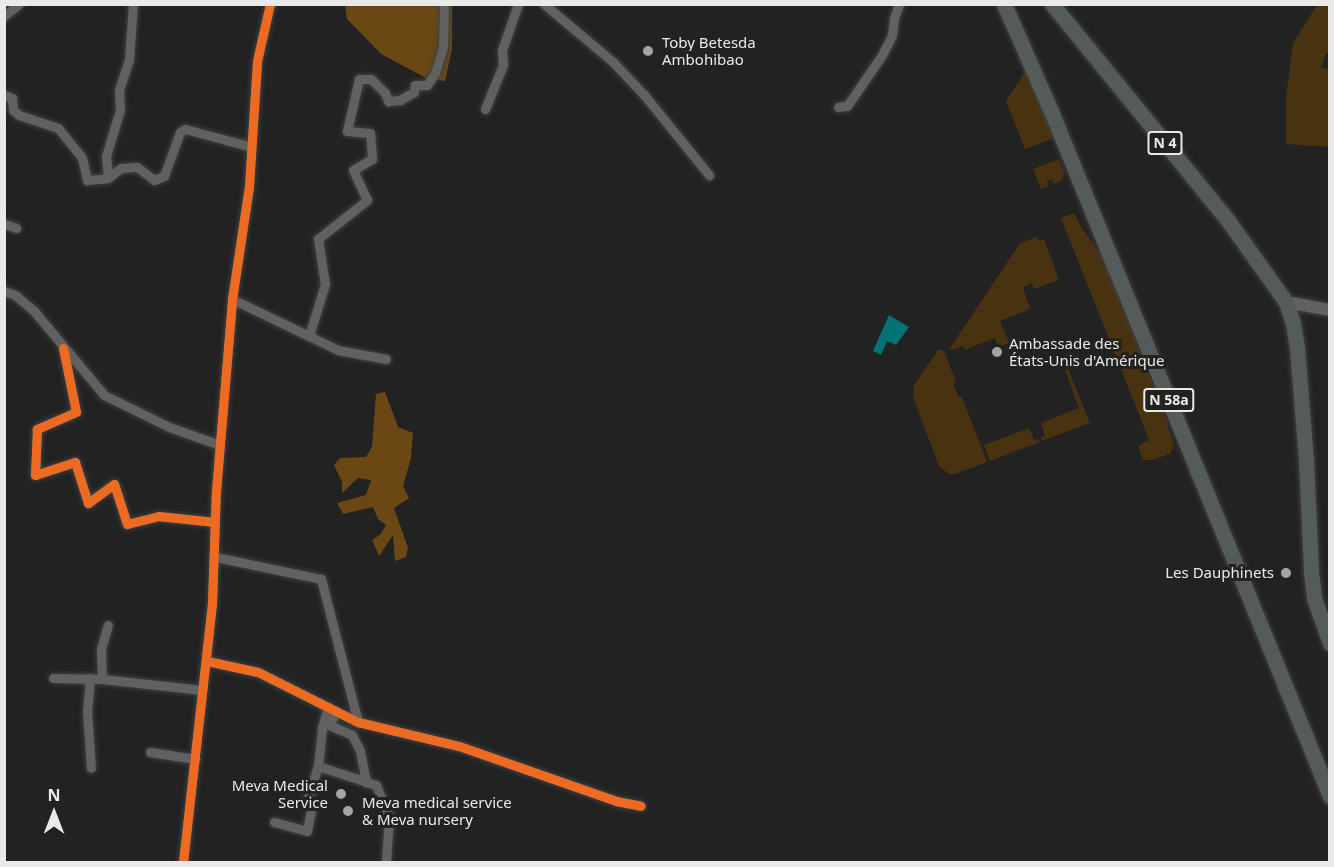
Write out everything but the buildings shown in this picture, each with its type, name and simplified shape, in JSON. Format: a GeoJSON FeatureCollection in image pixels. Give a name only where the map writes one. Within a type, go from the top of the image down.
{"type":"FeatureCollection","features":[{"type":"Feature","properties":{"kind":"main road","name":"N 58a"},"geometry":{"type":"LineString","coordinates":[[1004,4],[1063,141],[1329,796]]}},
{"type":"Feature","properties":{"kind":"main road","name":"N 4"},"geometry":{"type":"LineString","coordinates":[[1052,4],[1229,222],[1286,303],[1293,323],[1297,348],[1314,598],[1329,643]]}},
{"type":"Feature","properties":{"kind":"street"},"geometry":{"type":"LineString","coordinates":[[4,16],[19,4]]}},
{"type":"Feature","properties":{"kind":"street"},"geometry":{"type":"LineString","coordinates":[[108,178],[106,156],[120,110],[119,90],[129,60],[133,4]]}},
{"type":"Feature","properties":{"kind":"street"},"geometry":{"type":"LineString","coordinates":[[183,862],[207,661],[216,557],[215,522],[220,445],[232,299],[252,147],[257,61],[270,4]]}},
{"type":"Feature","properties":{"kind":"street"},"geometry":{"type":"LineString","coordinates":[[309,336],[325,284],[318,239],[367,200],[353,170],[372,159],[370,133],[347,131],[359,79],[371,79],[385,93],[387,102],[400,100],[414,92],[416,85],[428,85],[435,73],[443,46],[444,4]]}},
{"type":"Feature","properties":{"kind":"street"},"geometry":{"type":"LineString","coordinates":[[485,110],[503,65],[502,50],[518,4]]}},
{"type":"Feature","properties":{"kind":"street"},"geometry":{"type":"LineString","coordinates":[[544,4],[614,62],[645,96],[709,176]]}},
{"type":"Feature","properties":{"kind":"street"},"geometry":{"type":"LineString","coordinates":[[838,107],[847,106],[882,55],[892,35],[899,4]]}},
{"type":"Feature","properties":{"kind":"street"},"geometry":{"type":"LineString","coordinates":[[4,95],[12,98],[14,110],[20,115],[58,128],[82,158],[87,180],[108,178],[121,168],[137,168],[154,180],[164,176],[180,132],[185,129],[252,147]]}},
{"type":"Feature","properties":{"kind":"street"},"geometry":{"type":"LineString","coordinates":[[4,224],[16,228]]}},
{"type":"Feature","properties":{"kind":"street"},"geometry":{"type":"LineString","coordinates":[[4,291],[15,295],[34,311],[104,395],[169,427],[220,445]]}},
{"type":"Feature","properties":{"kind":"street"},"geometry":{"type":"LineString","coordinates":[[232,299],[338,350],[386,359]]}},
{"type":"Feature","properties":{"kind":"street"},"geometry":{"type":"LineString","coordinates":[[1286,303],[1329,310]]}},
{"type":"Feature","properties":{"kind":"street"},"geometry":{"type":"LineString","coordinates":[[63,348],[76,412],[37,429],[35,475],[75,462],[88,503],[114,484],[127,524],[158,516],[215,522]]}},
{"type":"Feature","properties":{"kind":"street"},"geometry":{"type":"LineString","coordinates":[[216,557],[321,579],[358,722]]}},
{"type":"Feature","properties":{"kind":"street"},"geometry":{"type":"LineString","coordinates":[[102,679],[101,649],[108,625]]}},
{"type":"Feature","properties":{"kind":"street"},"geometry":{"type":"LineString","coordinates":[[207,661],[258,672],[358,722],[459,746],[616,801],[641,806]]}},
{"type":"Feature","properties":{"kind":"street"},"geometry":{"type":"LineString","coordinates":[[53,678],[90,678],[202,690]]}},
{"type":"Feature","properties":{"kind":"street"},"geometry":{"type":"LineString","coordinates":[[90,678],[87,711],[92,768]]}},
{"type":"Feature","properties":{"kind":"street"},"geometry":{"type":"LineString","coordinates":[[274,822],[306,831],[312,804],[308,798],[318,766],[322,727],[328,707]]}},
{"type":"Feature","properties":{"kind":"street"},"geometry":{"type":"LineString","coordinates":[[328,707],[333,718],[329,725],[352,735],[360,751],[366,782]]}},
{"type":"Feature","properties":{"kind":"street"},"geometry":{"type":"LineString","coordinates":[[150,752],[195,759]]}},
{"type":"Feature","properties":{"kind":"street"},"geometry":{"type":"LineString","coordinates":[[318,766],[376,785],[389,818],[386,862]]}},
{"type":"Feature","properties":{"kind":"shaded area"},"geometry":{"type":"Polygon","coordinates":[[[345,5],[452,5],[452,49],[445,81],[426,78],[381,54],[347,19],[345,5]]]}},
{"type":"Feature","properties":{"kind":"shaded area"},"geometry":{"type":"Polygon","coordinates":[[[1317,5],[1329,5],[1329,53],[1326,53],[1321,68],[1329,69],[1329,147],[1286,144],[1286,97],[1293,43],[1317,5]]]}},
{"type":"Feature","properties":{"kind":"shaded area"},"geometry":{"type":"Polygon","coordinates":[[[1026,70],[1054,138],[1025,149],[1006,101],[1026,70]]]}},
{"type":"Feature","properties":{"kind":"shaded area"},"geometry":{"type":"Polygon","coordinates":[[[1059,159],[1064,173],[1062,180],[1054,184],[1052,179],[1047,181],[1048,186],[1041,189],[1033,169],[1059,159]]]}},
{"type":"Feature","properties":{"kind":"shaded area"},"geometry":{"type":"Polygon","coordinates":[[[1074,213],[1103,257],[1165,416],[1174,445],[1170,454],[1152,460],[1143,460],[1138,446],[1149,440],[1061,218],[1074,213]]]}},
{"type":"Feature","properties":{"kind":"shaded area"},"geometry":{"type":"Polygon","coordinates":[[[1037,237],[1039,241],[1044,239],[1059,280],[1034,289],[1032,283],[1023,287],[1030,309],[1000,321],[1009,343],[998,347],[995,338],[964,350],[963,346],[952,350],[950,348],[1020,243],[1037,237]]]}},
{"type":"Feature","properties":{"kind":"shaded area"},"geometry":{"type":"Polygon","coordinates":[[[939,349],[944,351],[956,382],[953,384],[959,397],[962,397],[987,462],[955,474],[949,474],[939,466],[913,397],[914,385],[939,349]]]}},
{"type":"Feature","properties":{"kind":"shaded area"},"geometry":{"type":"Polygon","coordinates":[[[1068,369],[1090,423],[1042,441],[1041,438],[1045,436],[1041,423],[1079,408],[1065,370],[1068,369]]]}},
{"type":"Feature","properties":{"kind":"shaded area"},"geometry":{"type":"Polygon","coordinates":[[[385,392],[398,427],[413,433],[411,458],[403,486],[409,498],[394,508],[408,548],[406,557],[395,561],[393,535],[379,556],[372,540],[381,534],[386,525],[378,519],[373,507],[343,514],[337,503],[366,495],[371,480],[358,478],[342,493],[342,482],[334,465],[340,458],[366,457],[372,447],[376,394],[385,392]]]}},
{"type":"Feature","properties":{"kind":"shaded area"},"geometry":{"type":"Polygon","coordinates":[[[1029,428],[1034,440],[1038,439],[1040,442],[990,461],[984,445],[1029,428]]]}},
{"type":"Feature","properties":{"kind":"water"},"geometry":{"type":"Polygon","coordinates":[[[889,315],[909,327],[896,345],[887,341],[881,355],[873,351],[889,315]]]}},
{"type":"Feature","properties":{"kind":"cycle path"},"geometry":{"type":"LineString","coordinates":[[183,862],[212,603],[216,491],[232,299],[249,186],[257,61],[270,4]]}},
{"type":"Feature","properties":{"kind":"cycle path"},"geometry":{"type":"LineString","coordinates":[[63,348],[76,412],[37,429],[35,475],[75,462],[88,503],[114,484],[127,524],[158,516],[215,522]]}},
{"type":"Feature","properties":{"kind":"cycle path"},"geometry":{"type":"LineString","coordinates":[[207,661],[258,672],[358,722],[459,746],[616,801],[641,806]]}},
{"type":"Feature","properties":{"kind":"place","name":"Toby Betesda Ambohibao"},"geometry":{"type":"Point","coordinates":[648,51]}},
{"type":"Feature","properties":{"kind":"place","name":"Ambassade des États-Unis d'Amérique"},"geometry":{"type":"Point","coordinates":[997,352]}},
{"type":"Feature","properties":{"kind":"place","name":"Les Dauphinets"},"geometry":{"type":"Point","coordinates":[1286,573]}},
{"type":"Feature","properties":{"kind":"place","name":"Meva Medical Service"},"geometry":{"type":"Point","coordinates":[341,794]}},
{"type":"Feature","properties":{"kind":"place","name":"Meva medical service & Meva nursery"},"geometry":{"type":"Point","coordinates":[348,811]}}]}
